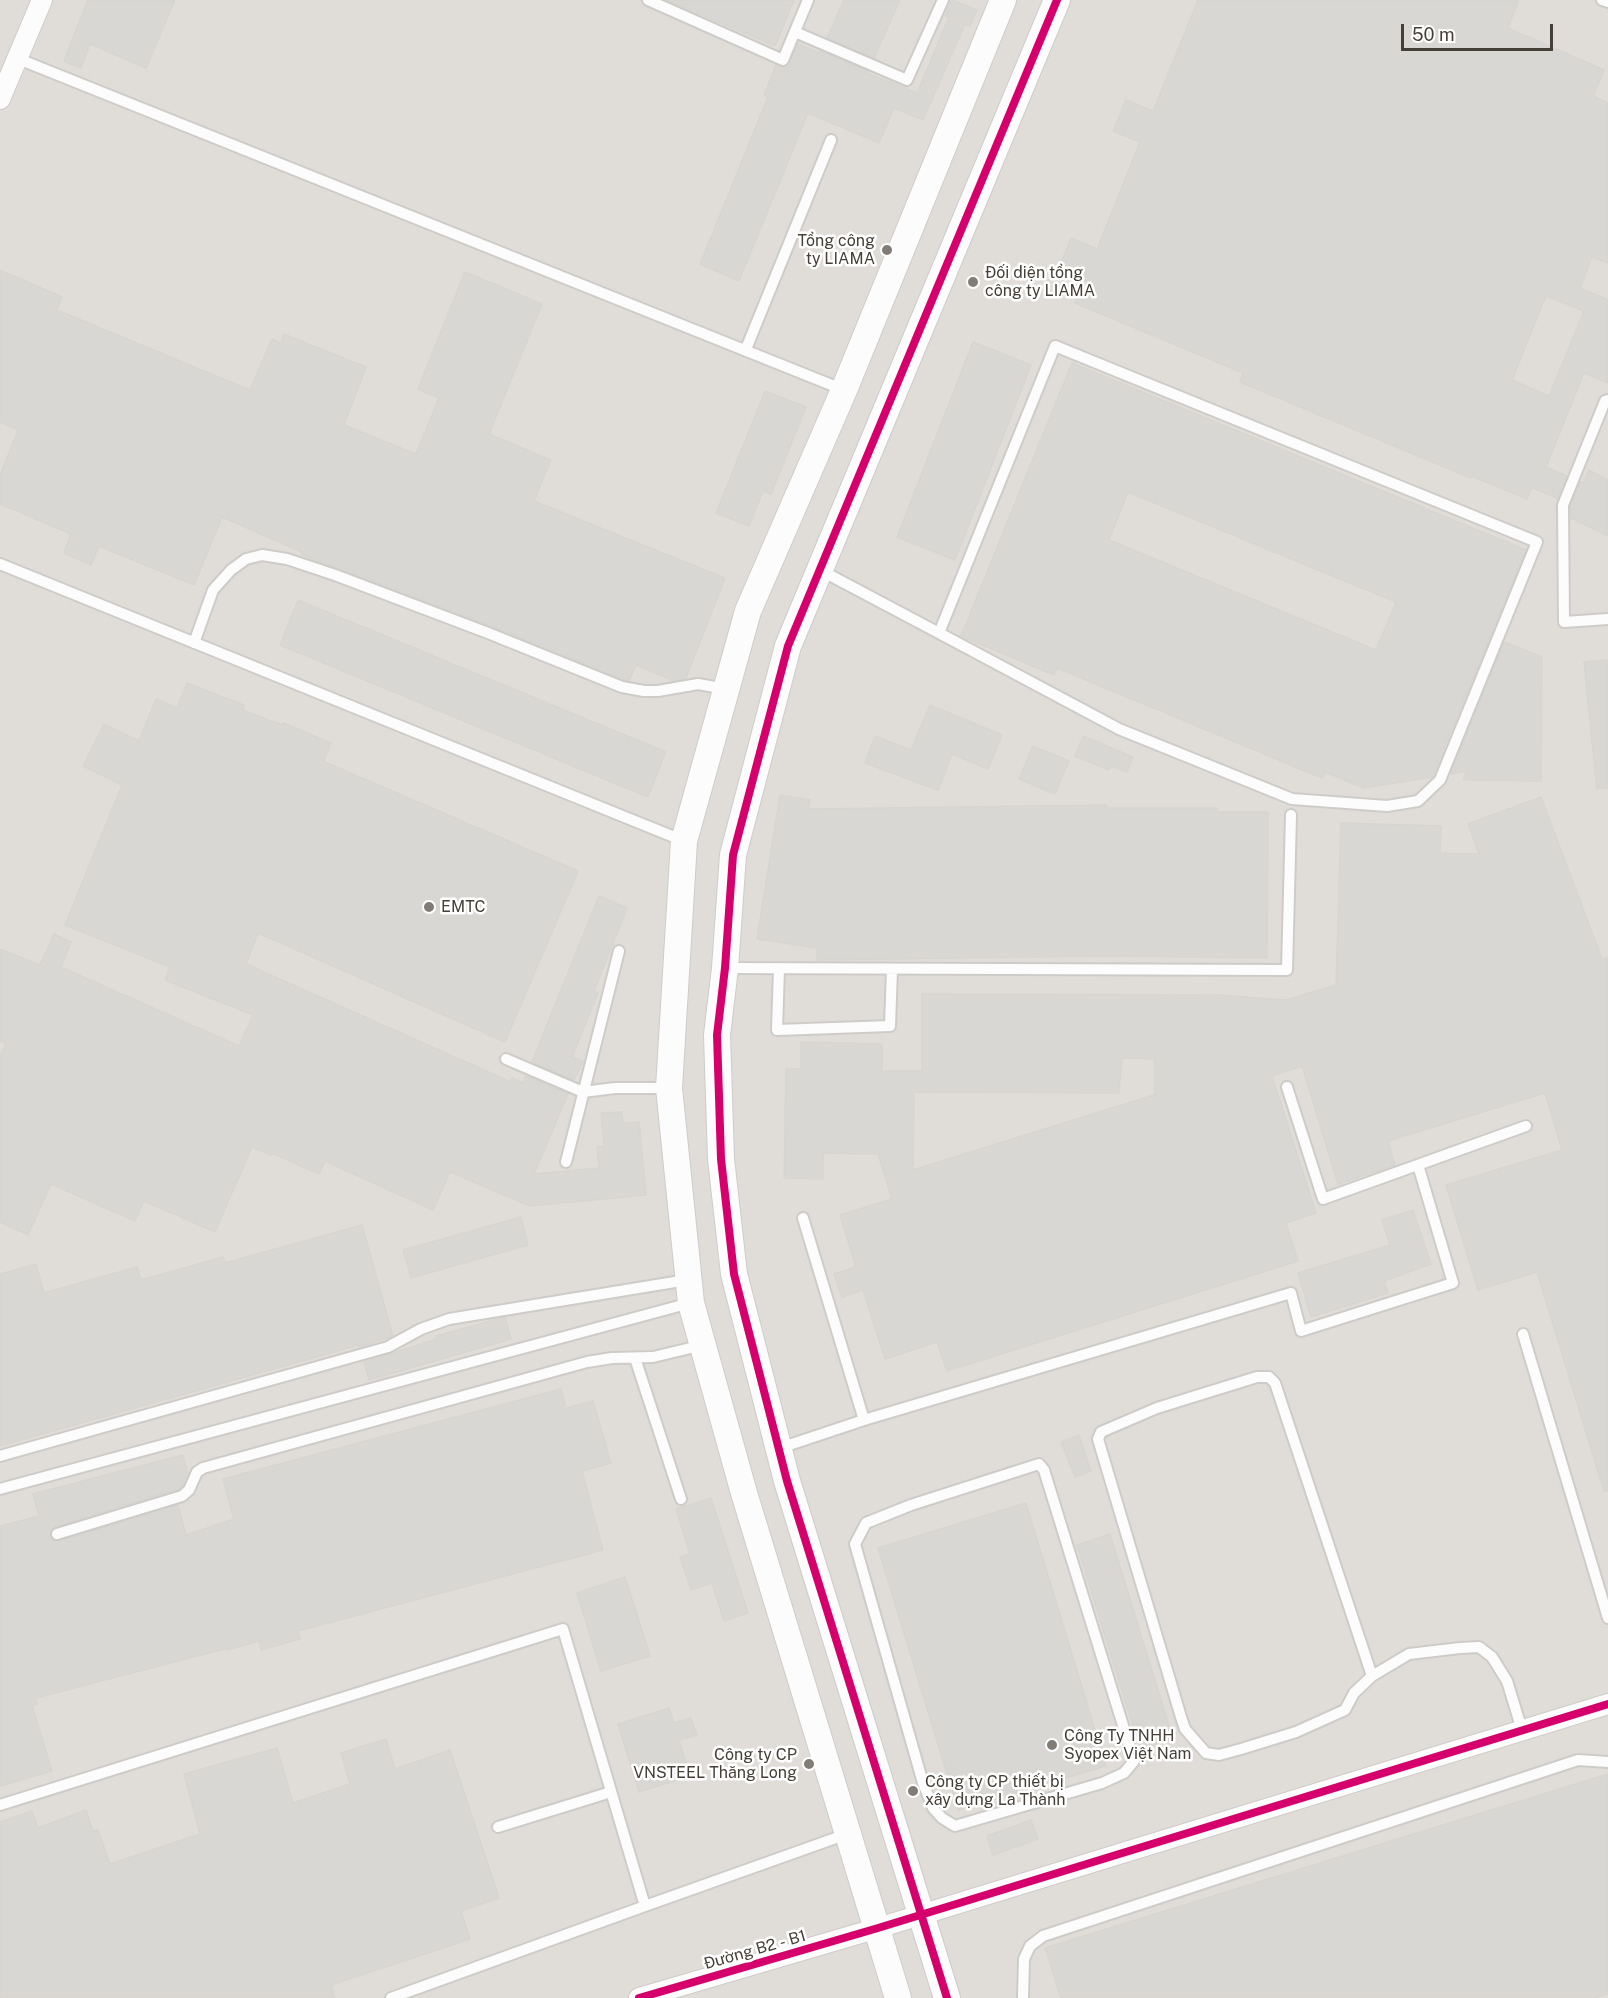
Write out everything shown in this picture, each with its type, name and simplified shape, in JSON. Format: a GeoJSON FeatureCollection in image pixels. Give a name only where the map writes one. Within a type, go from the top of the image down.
{"type":"FeatureCollection","features":[{"type":"Feature","properties":{"kind":"street"},"geometry":{"type":"LineString","coordinates":[[0,99],[42,0]]}},
{"type":"Feature","properties":{"kind":"street"},"geometry":{"type":"LineString","coordinates":[[898,1998],[744,1493],[689,1292],[669,1088],[684,841],[748,611],[844,390],[1003,0]]}},
{"type":"Feature","properties":{"kind":"street"},"geometry":{"type":"LineString","coordinates":[[947,1998],[790,1493],[734,1274],[721,1159],[717,1035],[725,968],[733,855],[788,645],[1057,0]]}},
{"type":"Feature","properties":{"kind":"street","name":"Đường B2 - B1"},"geometry":{"type":"LineString","coordinates":[[639,1998],[878,1928],[1608,1704]]}},
{"type":"Feature","properties":{"kind":"lane"},"geometry":{"type":"LineString","coordinates":[[648,0],[783,60],[808,0]]}},
{"type":"Feature","properties":{"kind":"lane"},"geometry":{"type":"LineString","coordinates":[[795,32],[908,80],[943,0]]}},
{"type":"Feature","properties":{"kind":"lane"},"geometry":{"type":"LineString","coordinates":[[1602,0],[1608,3]]}},
{"type":"Feature","properties":{"kind":"lane"},"geometry":{"type":"LineString","coordinates":[[16,58],[844,390]]}},
{"type":"Feature","properties":{"kind":"lane"},"geometry":{"type":"LineString","coordinates":[[746,349],[831,140]]}},
{"type":"Feature","properties":{"kind":"lane"},"geometry":{"type":"LineString","coordinates":[[820,570],[1119,729],[1292,799],[1388,806],[1418,801],[1440,780],[1537,542],[1055,346],[939,633]]}},
{"type":"Feature","properties":{"kind":"lane"},"geometry":{"type":"LineString","coordinates":[[1608,400],[1605,401],[1563,505],[1564,622],[1608,619]]}},
{"type":"Feature","properties":{"kind":"lane"},"geometry":{"type":"LineString","coordinates":[[194,643],[213,590],[231,570],[246,559],[262,555],[288,559],[335,575],[622,687],[658,691],[698,684],[726,689]]}},
{"type":"Feature","properties":{"kind":"lane"},"geometry":{"type":"LineString","coordinates":[[0,564],[684,841]]}},
{"type":"Feature","properties":{"kind":"lane"},"geometry":{"type":"LineString","coordinates":[[725,968],[1287,970],[1290,815]]}},
{"type":"Feature","properties":{"kind":"lane"},"geometry":{"type":"LineString","coordinates":[[566,1161],[620,951]]}},
{"type":"Feature","properties":{"kind":"lane"},"geometry":{"type":"LineString","coordinates":[[779,968],[777,1030],[890,1026],[892,969]]}},
{"type":"Feature","properties":{"kind":"lane"},"geometry":{"type":"LineString","coordinates":[[506,1059],[583,1092],[615,1088],[669,1088]]}},
{"type":"Feature","properties":{"kind":"lane"},"geometry":{"type":"LineString","coordinates":[[1287,1087],[1323,1199],[1526,1126]]}},
{"type":"Feature","properties":{"kind":"lane"},"geometry":{"type":"LineString","coordinates":[[780,1448],[864,1420],[1291,1293],[1300,1331],[1453,1283],[1418,1165]]}},
{"type":"Feature","properties":{"kind":"lane"},"geometry":{"type":"LineString","coordinates":[[802,1218],[864,1420]]}},
{"type":"Feature","properties":{"kind":"lane"},"geometry":{"type":"LineString","coordinates":[[0,1456],[388,1347],[421,1329],[449,1319],[689,1292]]}},
{"type":"Feature","properties":{"kind":"lane"},"geometry":{"type":"LineString","coordinates":[[0,1489],[689,1292]]}},
{"type":"Feature","properties":{"kind":"lane"},"geometry":{"type":"LineString","coordinates":[[1523,1334],[1608,1618]]}},
{"type":"Feature","properties":{"kind":"lane"},"geometry":{"type":"LineString","coordinates":[[57,1534],[182,1496],[189,1490],[197,1472],[203,1468],[587,1362],[612,1358],[653,1357],[703,1344]]}},
{"type":"Feature","properties":{"kind":"lane"},"geometry":{"type":"LineString","coordinates":[[634,1358],[681,1499]]}},
{"type":"Feature","properties":{"kind":"lane"},"geometry":{"type":"LineString","coordinates":[[1372,1676],[1275,1383],[1269,1377],[1257,1377],[1157,1408],[1101,1432],[1098,1439],[1181,1717],[1185,1729],[1206,1753],[1219,1755],[1267,1742],[1345,1710],[1354,1693],[1372,1676],[1409,1654],[1479,1647],[1492,1657],[1508,1681],[1522,1730]]}},
{"type":"Feature","properties":{"kind":"lane"},"geometry":{"type":"LineString","coordinates":[[1039,1464],[1044,1470],[1134,1761],[1124,1773],[1102,1784],[955,1827],[942,1818],[933,1808],[923,1783],[855,1544],[866,1523],[911,1505],[1039,1464]]}},
{"type":"Feature","properties":{"kind":"lane"},"geometry":{"type":"LineString","coordinates":[[0,1805],[563,1629],[645,1906]]}},
{"type":"Feature","properties":{"kind":"lane"},"geometry":{"type":"LineString","coordinates":[[1023,1998],[1024,1959],[1030,1946],[1043,1936],[1578,1760],[1608,1762]]}},
{"type":"Feature","properties":{"kind":"lane"},"geometry":{"type":"LineString","coordinates":[[498,1827],[612,1792]]}},
{"type":"Feature","properties":{"kind":"lane"},"geometry":{"type":"LineString","coordinates":[[391,1998],[847,1834]]}},
{"type":"Feature","properties":{"kind":"shaded area"},"geometry":{"type":"Polygon","coordinates":[[[0,0],[1608,0],[1608,1998],[0,1998],[0,0]]]}},
{"type":"Feature","properties":{"kind":"building"},"geometry":{"type":"Polygon","coordinates":[[[88,0],[175,0],[146,68],[90,44],[81,68],[64,61],[88,0]]]}},
{"type":"Feature","properties":{"kind":"building"},"geometry":{"type":"Polygon","coordinates":[[[667,0],[794,0],[775,46],[667,0]]]}},
{"type":"Feature","properties":{"kind":"building"},"geometry":{"type":"Polygon","coordinates":[[[844,0],[900,0],[874,58],[827,38],[844,0]]]}},
{"type":"Feature","properties":{"kind":"building"},"geometry":{"type":"Polygon","coordinates":[[[952,0],[977,10],[970,26],[965,24],[923,120],[894,108],[879,143],[808,113],[739,281],[700,264],[768,97],[764,95],[776,65],[788,66],[798,44],[820,53],[821,51],[917,93],[949,17],[945,16],[952,0]]]}},
{"type":"Feature","properties":{"kind":"building"},"geometry":{"type":"Polygon","coordinates":[[[1198,0],[1519,0],[1508,28],[1604,70],[1593,96],[1608,103],[1608,263],[1592,257],[1580,288],[1608,300],[1608,383],[1584,373],[1546,467],[1567,476],[1558,499],[1532,487],[1527,499],[1472,476],[1471,478],[1240,382],[1243,373],[1075,303],[1085,278],[1059,268],[1071,238],[1097,249],[1140,142],[1113,131],[1126,100],[1153,111],[1198,0]],[[1546,296],[1512,380],[1549,396],[1584,311],[1546,296]]]}},
{"type":"Feature","properties":{"kind":"building"},"geometry":{"type":"Polygon","coordinates":[[[0,270],[62,297],[57,310],[250,390],[272,339],[281,343],[284,334],[366,367],[344,425],[416,454],[439,398],[418,389],[465,272],[542,304],[489,434],[551,460],[534,501],[725,578],[686,678],[674,681],[636,665],[629,681],[624,680],[491,626],[320,562],[222,517],[194,585],[99,546],[91,565],[64,553],[71,534],[0,504],[0,475],[18,430],[0,422],[0,270]]]}},
{"type":"Feature","properties":{"kind":"building"},"geometry":{"type":"Polygon","coordinates":[[[973,342],[1031,365],[955,560],[897,537],[973,342]]]}},
{"type":"Feature","properties":{"kind":"building"},"geometry":{"type":"Polygon","coordinates":[[[1072,363],[1526,550],[1432,777],[1364,788],[1325,772],[1322,778],[1057,668],[1054,675],[961,636],[1072,363]],[[1128,492],[1109,540],[1376,650],[1396,602],[1128,492]]]}},
{"type":"Feature","properties":{"kind":"building"},"geometry":{"type":"Polygon","coordinates":[[[765,391],[806,407],[771,494],[763,491],[749,526],[716,513],[765,391]]]}},
{"type":"Feature","properties":{"kind":"building"},"geometry":{"type":"Polygon","coordinates":[[[1589,470],[1608,480],[1608,536],[1571,518],[1571,505],[1580,482],[1583,483],[1589,470]]]}},
{"type":"Feature","properties":{"kind":"building"},"geometry":{"type":"Polygon","coordinates":[[[298,600],[666,752],[648,797],[280,645],[298,600]]]}},
{"type":"Feature","properties":{"kind":"building"},"geometry":{"type":"Polygon","coordinates":[[[1504,642],[1542,657],[1541,781],[1463,780],[1467,771],[1451,774],[1504,642]]]}},
{"type":"Feature","properties":{"kind":"building"},"geometry":{"type":"Polygon","coordinates":[[[1608,660],[1608,788],[1597,789],[1584,662],[1608,660]]]}},
{"type":"Feature","properties":{"kind":"building"},"geometry":{"type":"Polygon","coordinates":[[[187,683],[244,705],[243,710],[282,725],[283,723],[331,743],[325,762],[578,871],[505,1042],[258,933],[246,964],[511,1082],[512,1078],[523,1083],[526,1076],[568,1094],[534,1174],[599,1168],[597,1147],[604,1146],[601,1113],[622,1112],[623,1123],[639,1122],[646,1195],[530,1206],[450,1172],[433,1210],[325,1161],[319,1174],[272,1153],[271,1155],[252,1147],[215,1232],[144,1201],[135,1221],[51,1184],[28,1235],[0,1222],[0,1056],[6,1043],[0,1041],[0,949],[40,965],[54,934],[71,942],[61,967],[239,1046],[253,1015],[165,980],[170,967],[65,925],[122,785],[83,766],[104,724],[139,741],[156,699],[177,708],[187,683]]]}},
{"type":"Feature","properties":{"kind":"building"},"geometry":{"type":"Polygon","coordinates":[[[930,705],[1002,735],[988,769],[952,754],[938,790],[865,763],[875,736],[911,750],[930,705]]]}},
{"type":"Feature","properties":{"kind":"building"},"geometry":{"type":"Polygon","coordinates":[[[1083,736],[1133,757],[1127,772],[1111,766],[1109,770],[1075,756],[1083,736]]]}},
{"type":"Feature","properties":{"kind":"building"},"geometry":{"type":"Polygon","coordinates":[[[1033,746],[1069,761],[1055,794],[1019,779],[1033,746]]]}},
{"type":"Feature","properties":{"kind":"building"},"geometry":{"type":"Polygon","coordinates":[[[780,795],[810,800],[808,809],[1106,805],[1107,808],[1217,808],[1217,812],[1268,812],[1267,958],[1110,956],[817,960],[817,948],[757,939],[780,795]]]}},
{"type":"Feature","properties":{"kind":"building"},"geometry":{"type":"Polygon","coordinates":[[[1541,797],[1602,959],[1608,958],[1608,1491],[1604,1491],[1537,1272],[1478,1290],[1446,1185],[1562,1150],[1545,1093],[1388,1141],[1395,1165],[1338,1184],[1302,1066],[1272,1076],[1316,1213],[1286,1223],[1298,1261],[947,1371],[937,1342],[885,1359],[863,1290],[842,1297],[834,1274],[856,1267],[840,1215],[892,1199],[878,1154],[823,1153],[823,1179],[784,1178],[786,1069],[801,1069],[801,1042],[882,1044],[882,1071],[922,1071],[922,994],[1220,995],[1286,1000],[1336,985],[1341,823],[1441,826],[1440,853],[1479,854],[1468,824],[1541,797]],[[1122,1058],[1119,1093],[914,1092],[913,1170],[1157,1094],[1155,1094],[1155,1059],[1122,1058]]]}},
{"type":"Feature","properties":{"kind":"building"},"geometry":{"type":"Polygon","coordinates":[[[599,896],[627,908],[594,991],[598,993],[572,1057],[583,1061],[574,1080],[532,1062],[599,896]]]}},
{"type":"Feature","properties":{"kind":"building"},"geometry":{"type":"Polygon","coordinates":[[[1413,1210],[1431,1264],[1384,1281],[1388,1293],[1311,1317],[1298,1273],[1390,1245],[1382,1220],[1413,1210]]]}},
{"type":"Feature","properties":{"kind":"building"},"geometry":{"type":"Polygon","coordinates":[[[521,1217],[528,1245],[411,1278],[403,1250],[521,1217]]]}},
{"type":"Feature","properties":{"kind":"building"},"geometry":{"type":"Polygon","coordinates":[[[362,1225],[393,1336],[0,1446],[0,1274],[36,1264],[44,1293],[137,1267],[141,1280],[223,1257],[225,1263],[362,1225]]]}},
{"type":"Feature","properties":{"kind":"building"},"geometry":{"type":"Polygon","coordinates":[[[505,1317],[511,1339],[369,1380],[364,1362],[437,1339],[436,1336],[505,1317]]]}},
{"type":"Feature","properties":{"kind":"building"},"geometry":{"type":"Polygon","coordinates":[[[561,1389],[566,1408],[593,1401],[611,1463],[582,1471],[603,1550],[298,1631],[300,1639],[261,1650],[259,1641],[36,1698],[37,1704],[32,1705],[52,1771],[0,1786],[0,1526],[39,1516],[33,1494],[183,1455],[188,1475],[178,1489],[55,1527],[51,1529],[50,1536],[52,1540],[59,1541],[178,1505],[186,1535],[234,1519],[223,1479],[561,1389]]]}},
{"type":"Feature","properties":{"kind":"building"},"geometry":{"type":"Polygon","coordinates":[[[1079,1435],[1091,1471],[1075,1477],[1061,1442],[1079,1435]]]}},
{"type":"Feature","properties":{"kind":"building"},"geometry":{"type":"Polygon","coordinates":[[[711,1498],[748,1613],[724,1621],[712,1583],[691,1590],[680,1557],[690,1554],[676,1509],[711,1498]]]}},
{"type":"Feature","properties":{"kind":"building"},"geometry":{"type":"Polygon","coordinates":[[[1026,1503],[1106,1766],[958,1810],[878,1548],[1026,1503]]]}},
{"type":"Feature","properties":{"kind":"building"},"geometry":{"type":"Polygon","coordinates":[[[1110,1534],[1173,1739],[1140,1749],[1077,1545],[1110,1534]]]}},
{"type":"Feature","properties":{"kind":"building"},"geometry":{"type":"Polygon","coordinates":[[[625,1577],[650,1656],[601,1671],[577,1593],[625,1577]]]}},
{"type":"Feature","properties":{"kind":"building"},"geometry":{"type":"Polygon","coordinates":[[[669,1708],[674,1723],[691,1718],[697,1735],[679,1740],[690,1776],[639,1792],[618,1724],[669,1708]]]}},
{"type":"Feature","properties":{"kind":"building"},"geometry":{"type":"Polygon","coordinates":[[[386,1739],[395,1769],[450,1750],[499,1898],[461,1911],[470,1939],[331,1985],[335,1998],[0,1998],[0,1822],[32,1811],[38,1828],[86,1810],[93,1832],[98,1830],[110,1864],[200,1834],[184,1774],[277,1748],[293,1803],[350,1784],[341,1753],[386,1739]]]}},
{"type":"Feature","properties":{"kind":"building"},"geometry":{"type":"Polygon","coordinates":[[[1608,1774],[1608,1994],[1594,1998],[1061,1998],[1045,1948],[1608,1774]]]}},
{"type":"Feature","properties":{"kind":"building"},"geometry":{"type":"Polygon","coordinates":[[[1031,1820],[1038,1839],[993,1855],[987,1836],[1031,1820]]]}},
{"type":"Feature","properties":{"kind":"cycle path"},"geometry":{"type":"LineString","coordinates":[[947,1998],[787,1481],[734,1274],[721,1159],[717,1035],[725,968],[733,855],[788,646],[1057,0]]}},
{"type":"Feature","properties":{"kind":"cycle path"},"geometry":{"type":"LineString","coordinates":[[639,1998],[878,1928],[1608,1704]]}},
{"type":"Feature","properties":{"kind":"place","name":"Tổng công ty LIAMA"},"geometry":{"type":"Point","coordinates":[887,250]}},
{"type":"Feature","properties":{"kind":"place","name":"Đối diện tổng công ty LIAMA"},"geometry":{"type":"Point","coordinates":[973,282]}},
{"type":"Feature","properties":{"kind":"place","name":"EMTC"},"geometry":{"type":"Point","coordinates":[429,907]}},
{"type":"Feature","properties":{"kind":"place","name":"Công Ty TNHH Syopex Việt Nam"},"geometry":{"type":"Point","coordinates":[1052,1745]}},
{"type":"Feature","properties":{"kind":"place","name":"Công ty CP VNSTEEL Thăng Long"},"geometry":{"type":"Point","coordinates":[809,1764]}},
{"type":"Feature","properties":{"kind":"place","name":"Công ty CP thiết bị xây dựng La Thành"},"geometry":{"type":"Point","coordinates":[913,1791]}}]}
